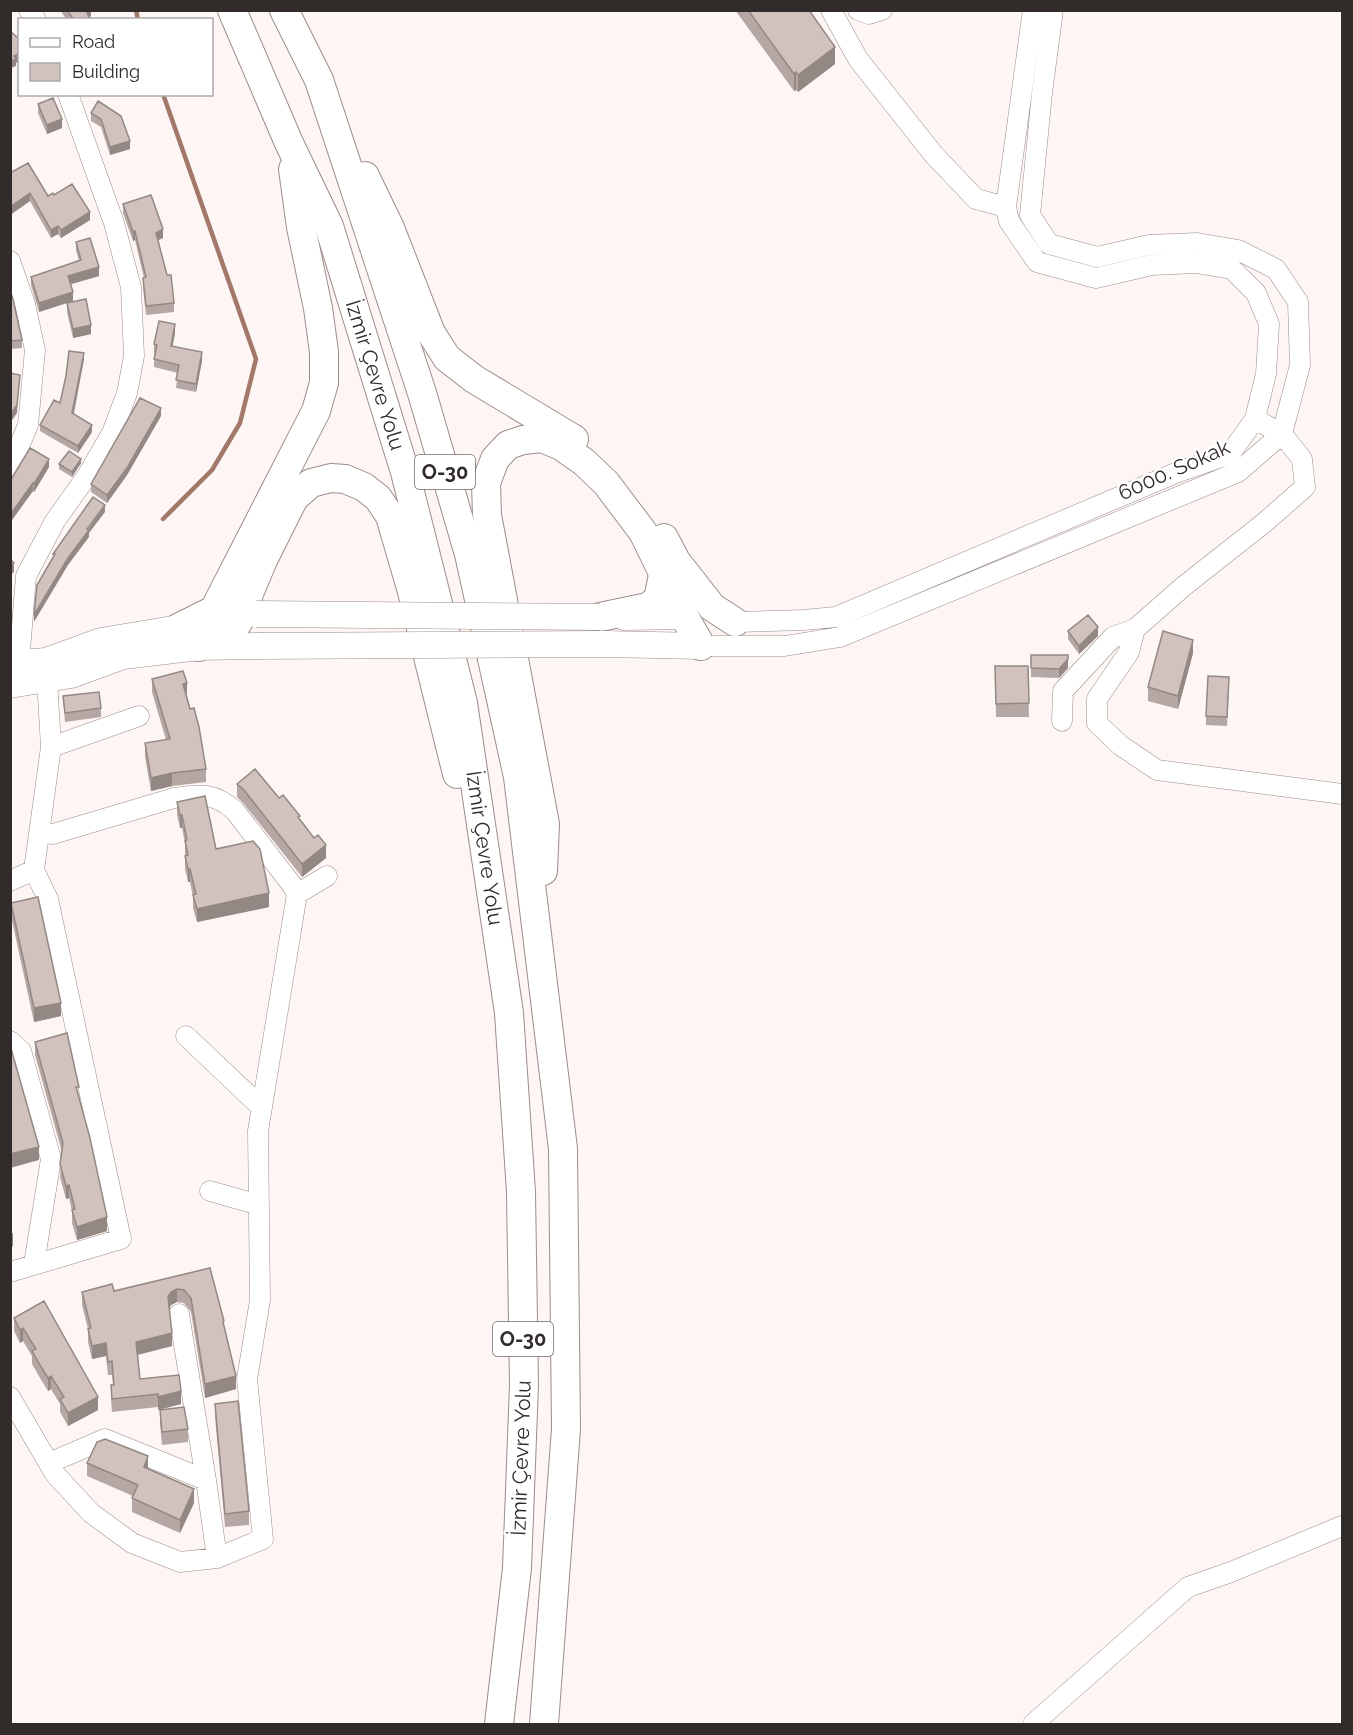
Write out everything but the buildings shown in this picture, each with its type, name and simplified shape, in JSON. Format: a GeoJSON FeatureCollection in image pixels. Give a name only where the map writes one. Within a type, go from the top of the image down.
{"type":"FeatureCollection","features":[{"type":"Feature","properties":{"kind":"highway","name":"İzmir Çevre Yolu"},"geometry":{"type":"LineString","coordinates":[[232,10],[289,143],[329,226],[405,471],[463,703],[509,1013],[521,1192],[524,1385],[517,1568],[498,1725]]}},
{"type":"Feature","properties":{"kind":"highway","name":"İzmir Çevre Yolu"},"geometry":{"type":"LineString","coordinates":[[284,10],[319,80],[422,393],[469,554],[518,777],[563,1149],[566,1429],[544,1725]]}},
{"type":"Feature","properties":{"kind":"highway"},"geometry":{"type":"LineString","coordinates":[[319,80],[390,228],[431,333],[447,358],[474,378],[592,452],[618,474],[638,496],[656,521],[670,568],[692,616],[701,646]]}},
{"type":"Feature","properties":{"kind":"highway"},"geometry":{"type":"LineString","coordinates":[[237,614],[316,411],[324,383],[324,352],[318,308],[301,227],[289,143]]}},
{"type":"Feature","properties":{"kind":"highway"},"geometry":{"type":"LineString","coordinates":[[539,951],[545,824],[487,515],[486,483],[495,459],[508,446],[523,440],[542,438],[561,446],[584,462],[606,483],[670,568],[712,607],[735,622]]}},
{"type":"Feature","properties":{"kind":"highway"},"geometry":{"type":"LineString","coordinates":[[199,647],[237,614],[294,498],[311,483],[331,478],[345,479],[364,487],[378,498],[390,516],[411,588],[501,954]]}},
{"type":"Feature","properties":{"kind":"highway"},"geometry":{"type":"LineString","coordinates":[[603,631],[648,607],[658,598],[670,568]]}},
{"type":"Feature","properties":{"kind":"highway"},"geometry":{"type":"LineString","coordinates":[[178,628],[214,610],[237,614],[260,646]]}},
{"type":"Feature","properties":{"kind":"main road"},"geometry":{"type":"LineString","coordinates":[[237,614],[603,631],[701,646]]}},
{"type":"Feature","properties":{"kind":"main road"},"geometry":{"type":"LineString","coordinates":[[13,671],[47,679],[70,675],[123,656],[199,647],[603,631],[692,616]]}},
{"type":"Feature","properties":{"kind":"main road"},"geometry":{"type":"LineString","coordinates":[[13,671],[101,641],[178,628]]}},
{"type":"Feature","properties":{"kind":"street"},"geometry":{"type":"LineString","coordinates":[[831,10],[858,59],[934,155],[976,199],[1006,207],[1033,10]]}},
{"type":"Feature","properties":{"kind":"street"},"geometry":{"type":"LineString","coordinates":[[858,10],[869,14],[882,10]]}},
{"type":"Feature","properties":{"kind":"street"},"geometry":{"type":"LineString","coordinates":[[1053,10],[1030,215],[1049,244],[1097,257],[1149,245],[1197,243],[1238,250],[1276,269],[1298,302],[1300,365],[1281,434]]}},
{"type":"Feature","properties":{"kind":"street"},"geometry":{"type":"LineString","coordinates":[[13,671],[26,576],[55,521],[87,476],[112,433],[126,393],[134,356],[131,287],[114,223],[69,96]]}},
{"type":"Feature","properties":{"kind":"street","name":"6000. Sokak"},"geometry":{"type":"LineString","coordinates":[[692,616],[735,622],[836,617],[1178,472],[1230,454],[1255,419],[1266,374],[1269,324],[1256,293],[1232,269],[1196,263],[1152,265],[1096,278],[1037,262],[1009,221],[1006,207]]}},
{"type":"Feature","properties":{"kind":"street"},"geometry":{"type":"LineString","coordinates":[[10,261],[25,304],[34,350],[28,425],[10,468]]}},
{"type":"Feature","properties":{"kind":"street"},"geometry":{"type":"LineString","coordinates":[[1062,720],[1063,691],[1113,637],[1135,629],[1305,487],[1302,459],[1281,434],[1255,419]]}},
{"type":"Feature","properties":{"kind":"street","name":"6000. Sokak"},"geometry":{"type":"LineString","coordinates":[[701,646],[785,646],[840,638],[1238,472],[1281,434]]}},
{"type":"Feature","properties":{"kind":"street"},"geometry":{"type":"LineString","coordinates":[[1135,629],[1130,652],[1097,699],[1097,723],[1120,746],[1157,770],[1342,794]]}},
{"type":"Feature","properties":{"kind":"street"},"geometry":{"type":"LineString","coordinates":[[10,1272],[121,1239],[48,899],[34,870],[51,747],[47,679]]}},
{"type":"Feature","properties":{"kind":"street"},"geometry":{"type":"LineString","coordinates":[[51,747],[139,716]]}},
{"type":"Feature","properties":{"kind":"street"},"geometry":{"type":"LineString","coordinates":[[10,1397],[55,1474],[91,1513],[132,1543],[180,1562],[217,1558],[263,1539],[247,1379],[260,1300],[258,1131],[297,894],[235,811],[224,800],[214,797],[193,795],[174,798],[53,834],[40,833]]}},
{"type":"Feature","properties":{"kind":"street"},"geometry":{"type":"LineString","coordinates":[[10,881],[34,870]]}},
{"type":"Feature","properties":{"kind":"street"},"geometry":{"type":"LineString","coordinates":[[297,894],[327,876]]}},
{"type":"Feature","properties":{"kind":"street"},"geometry":{"type":"LineString","coordinates":[[186,1036],[262,1108]]}},
{"type":"Feature","properties":{"kind":"street"},"geometry":{"type":"LineString","coordinates":[[10,1041],[21,1051],[51,1159],[34,1264]]}},
{"type":"Feature","properties":{"kind":"street"},"geometry":{"type":"LineString","coordinates":[[210,1191],[259,1205]]}},
{"type":"Feature","properties":{"kind":"street"},"geometry":{"type":"LineString","coordinates":[[179,1314],[217,1558]]}},
{"type":"Feature","properties":{"kind":"street"},"geometry":{"type":"LineString","coordinates":[[49,1463],[105,1439],[206,1480]]}},
{"type":"Feature","properties":{"kind":"street"},"geometry":{"type":"LineString","coordinates":[[1032,1725],[1188,1587],[1232,1572],[1342,1526]]}},
{"type":"Feature","properties":{"kind":"waterway"},"geometry":{"type":"LineString","coordinates":[[136,10],[138,18]]}},
{"type":"Feature","properties":{"kind":"waterway"},"geometry":{"type":"LineString","coordinates":[[163,519],[212,470],[240,423],[256,359],[164,96]]}}]}
